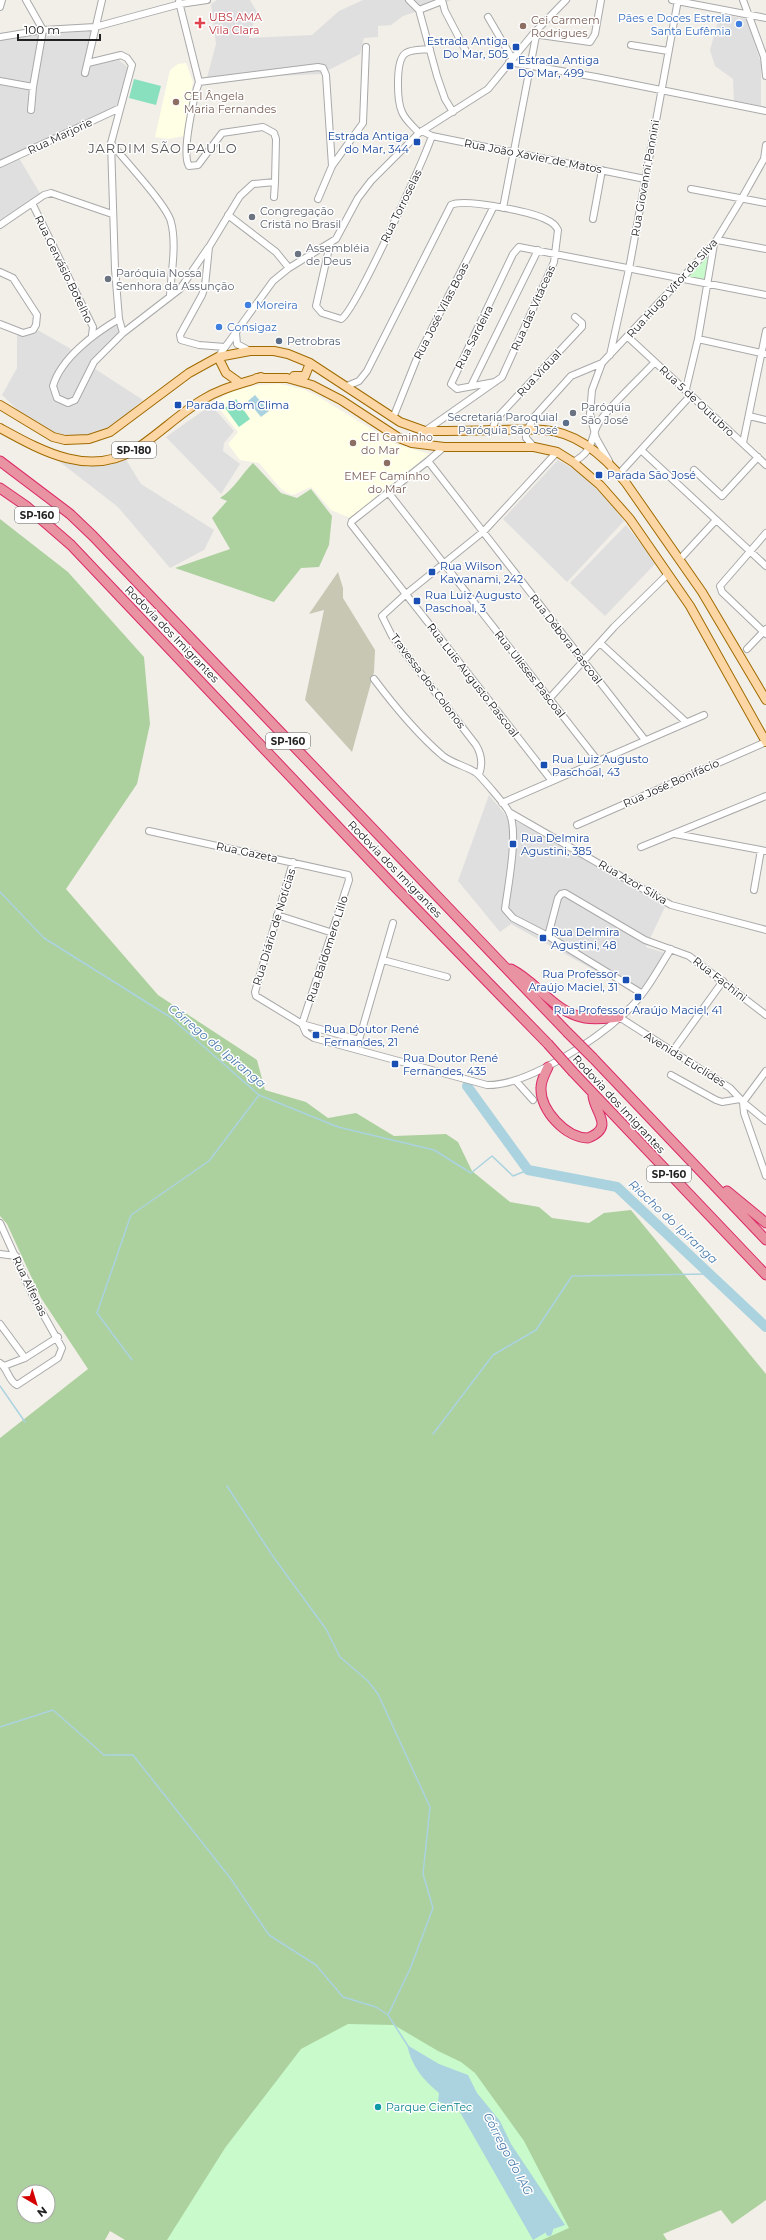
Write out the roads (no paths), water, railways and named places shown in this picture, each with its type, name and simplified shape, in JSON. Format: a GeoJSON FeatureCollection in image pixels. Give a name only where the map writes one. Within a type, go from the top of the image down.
{"type":"FeatureCollection","features":[{"type":"Feature","properties":{"kind":"highway","name":"Rodovia dos Imigrantes"},"geometry":{"type":"LineString","coordinates":[[0,461],[70,514],[93,536],[766,1240]]}},
{"type":"Feature","properties":{"kind":"highway","name":"Rodovia dos Imigrantes"},"geometry":{"type":"LineString","coordinates":[[0,488],[26,506],[71,545],[391,882],[548,1044],[766,1275]]}},
{"type":"Feature","properties":{"kind":"highway"},"geometry":{"type":"LineString","coordinates":[[504,966],[523,975],[556,1004],[574,1015],[598,1019],[619,1017]]}},
{"type":"Feature","properties":{"kind":"highway"},"geometry":{"type":"LineString","coordinates":[[548,1067],[541,1087],[543,1099],[553,1117],[572,1135],[588,1138],[597,1133],[600,1129],[602,1117],[594,1100],[593,1093]]}},
{"type":"Feature","properties":{"kind":"highway"},"geometry":{"type":"LineString","coordinates":[[698,1169],[766,1223]]}},
{"type":"Feature","properties":{"kind":"main road"},"geometry":{"type":"LineString","coordinates":[[0,405],[52,437],[65,440],[89,439],[110,432],[189,373],[218,357],[250,351],[274,351],[288,354],[310,363],[407,426],[425,431],[526,429],[544,430],[560,434],[589,448],[612,466],[619,474],[702,592],[766,700]]}},
{"type":"Feature","properties":{"kind":"main road"},"geometry":{"type":"LineString","coordinates":[[218,357],[226,373],[240,383]]}},
{"type":"Feature","properties":{"kind":"main road"},"geometry":{"type":"LineString","coordinates":[[257,378],[269,375],[304,376],[308,372],[310,363]]}},
{"type":"Feature","properties":{"kind":"main road","name":"SP-180"},"geometry":{"type":"LineString","coordinates":[[0,428],[45,452],[60,457],[77,461],[106,459],[136,449],[202,400],[240,383],[257,378],[287,378],[312,385],[341,400],[399,438],[412,443],[444,447]]}},
{"type":"Feature","properties":{"kind":"main road"},"geometry":{"type":"LineString","coordinates":[[444,447],[534,447],[557,452],[600,485],[630,519],[690,606],[766,742]]}},
{"type":"Feature","properties":{"kind":"main road"},"geometry":{"type":"LineString","coordinates":[[752,715],[766,733]]}},
{"type":"Feature","properties":{"kind":"street"},"geometry":{"type":"LineString","coordinates":[[0,7],[2,0]]}},
{"type":"Feature","properties":{"kind":"street"},"geometry":{"type":"LineString","coordinates":[[26,0],[43,30],[33,87],[31,110]]}},
{"type":"Feature","properties":{"kind":"street"},"geometry":{"type":"LineString","coordinates":[[85,73],[102,0]]}},
{"type":"Feature","properties":{"kind":"street"},"geometry":{"type":"LineString","coordinates":[[0,37],[43,30],[95,27],[179,2],[207,0]]}},
{"type":"Feature","properties":{"kind":"street"},"geometry":{"type":"LineString","coordinates":[[418,9],[442,0],[445,11],[467,53]]}},
{"type":"Feature","properties":{"kind":"street"},"geometry":{"type":"LineString","coordinates":[[218,357],[269,286],[289,268],[330,244],[342,231],[363,190],[421,132],[488,89],[510,60],[566,0]]}},
{"type":"Feature","properties":{"kind":"street"},"geometry":{"type":"LineString","coordinates":[[534,35],[587,43],[594,38],[602,0]]}},
{"type":"Feature","properties":{"kind":"street"},"geometry":{"type":"LineString","coordinates":[[676,0],[766,18]]}},
{"type":"Feature","properties":{"kind":"street","name":"Rua Giovanni Pannini"},"geometry":{"type":"LineString","coordinates":[[610,354],[629,269],[676,0]]}},
{"type":"Feature","properties":{"kind":"street"},"geometry":{"type":"LineString","coordinates":[[743,0],[764,57],[766,76]]}},
{"type":"Feature","properties":{"kind":"street"},"geometry":{"type":"LineString","coordinates":[[179,2],[199,82],[192,106],[187,152],[188,164],[192,167],[201,163],[222,133],[268,128],[274,133],[276,139],[274,197]]}},
{"type":"Feature","properties":{"kind":"street"},"geometry":{"type":"LineString","coordinates":[[410,2],[418,9],[445,99],[453,112]]}},
{"type":"Feature","properties":{"kind":"street"},"geometry":{"type":"LineString","coordinates":[[488,17],[510,60],[766,112]]}},
{"type":"Feature","properties":{"kind":"street"},"geometry":{"type":"LineString","coordinates":[[503,208],[531,65],[534,35]]}},
{"type":"Feature","properties":{"kind":"street"},"geometry":{"type":"LineString","coordinates":[[631,45],[668,51]]}},
{"type":"Feature","properties":{"kind":"street"},"geometry":{"type":"LineString","coordinates":[[318,199],[332,166],[363,122],[366,47]]}},
{"type":"Feature","properties":{"kind":"street"},"geometry":{"type":"LineString","coordinates":[[421,132],[402,114],[398,81],[401,59],[408,51],[430,49]]}},
{"type":"Feature","properties":{"kind":"street"},"geometry":{"type":"LineString","coordinates":[[88,63],[116,55],[124,56],[130,61],[132,70],[111,143],[112,214],[119,318],[123,333]]}},
{"type":"Feature","properties":{"kind":"street"},"geometry":{"type":"LineString","coordinates":[[199,82],[318,67],[323,68],[326,75],[332,166]]}},
{"type":"Feature","properties":{"kind":"street"},"geometry":{"type":"LineString","coordinates":[[0,81],[33,87]]}},
{"type":"Feature","properties":{"kind":"street","name":"Rua Marjorie"},"geometry":{"type":"LineString","coordinates":[[0,164],[120,108]]}},
{"type":"Feature","properties":{"kind":"street","name":"Rua João Xavier de Matos"},"geometry":{"type":"LineString","coordinates":[[421,132],[432,136],[645,179]]}},
{"type":"Feature","properties":{"kind":"street","name":"Rua Torroselas"},"geometry":{"type":"LineString","coordinates":[[330,244],[316,306],[322,313],[340,319],[348,313],[370,270],[432,136]]}},
{"type":"Feature","properties":{"kind":"street"},"geometry":{"type":"LineString","coordinates":[[111,143],[171,220],[173,242],[170,296]]}},
{"type":"Feature","properties":{"kind":"street","name":"Rua Hugo Vitor da Silva"},"geometry":{"type":"LineString","coordinates":[[589,448],[593,442],[594,432],[590,401],[602,363],[715,242],[764,159],[766,145]]}},
{"type":"Feature","properties":{"kind":"street"},"geometry":{"type":"LineString","coordinates":[[593,219],[602,170]]}},
{"type":"Feature","properties":{"kind":"street"},"geometry":{"type":"LineString","coordinates":[[119,318],[92,335],[67,362],[55,379],[54,392],[62,401],[68,403],[75,400],[94,362],[123,333],[185,283],[248,186],[253,184],[275,182]]}},
{"type":"Feature","properties":{"kind":"street"},"geometry":{"type":"LineString","coordinates":[[691,189],[766,203]]}},
{"type":"Feature","properties":{"kind":"street"},"geometry":{"type":"LineString","coordinates":[[0,225],[44,195],[56,194],[112,214]]}},
{"type":"Feature","properties":{"kind":"street","name":"Rua Gervásio Botelho"},"geometry":{"type":"LineString","coordinates":[[32,203],[92,326],[92,335]]}},
{"type":"Feature","properties":{"kind":"street","name":"Rua das Vitáceas"},"geometry":{"type":"LineString","coordinates":[[346,386],[359,380],[367,371],[450,207],[453,204],[460,203],[494,206],[545,219],[555,225],[558,230],[555,254],[543,289],[502,377],[425,431]]}},
{"type":"Feature","properties":{"kind":"street","name":"Rua José Vilas Boas"},"geometry":{"type":"LineString","coordinates":[[393,418],[417,358],[494,206]]}},
{"type":"Feature","properties":{"kind":"street"},"geometry":{"type":"LineString","coordinates":[[228,215],[276,252],[289,268]]}},
{"type":"Feature","properties":{"kind":"street"},"geometry":{"type":"LineString","coordinates":[[686,389],[698,339],[715,242],[766,250]]}},
{"type":"Feature","properties":{"kind":"street"},"geometry":{"type":"LineString","coordinates":[[209,247],[205,286],[198,305],[180,332],[180,338],[191,344],[225,347]]}},
{"type":"Feature","properties":{"kind":"street","name":"Rua Sardeira"},"geometry":{"type":"LineString","coordinates":[[496,382],[456,389],[452,386],[452,382],[513,254],[519,247],[538,250]]}},
{"type":"Feature","properties":{"kind":"street"},"geometry":{"type":"LineString","coordinates":[[471,386],[538,250],[766,295]]}},
{"type":"Feature","properties":{"kind":"street"},"geometry":{"type":"LineString","coordinates":[[0,272],[13,278],[37,315],[37,321],[33,330],[23,333],[0,324]]}},
{"type":"Feature","properties":{"kind":"street","name":"Rua Vidual"},"geometry":{"type":"LineString","coordinates":[[492,430],[496,419],[582,327],[582,323],[576,317]]}},
{"type":"Feature","properties":{"kind":"street"},"geometry":{"type":"LineString","coordinates":[[742,443],[764,353],[766,331]]}},
{"type":"Feature","properties":{"kind":"street"},"geometry":{"type":"LineString","coordinates":[[236,333],[237,344],[250,351]]}},
{"type":"Feature","properties":{"kind":"street","name":"Rua 5 de Outubro"},"geometry":{"type":"LineString","coordinates":[[628,336],[766,465]]}},
{"type":"Feature","properties":{"kind":"street"},"geometry":{"type":"LineString","coordinates":[[698,339],[764,353]]}},
{"type":"Feature","properties":{"kind":"street"},"geometry":{"type":"LineString","coordinates":[[594,432],[602,418],[655,362]]}},
{"type":"Feature","properties":{"kind":"street"},"geometry":{"type":"LineString","coordinates":[[534,447],[526,438],[526,429],[535,416],[571,376],[602,363]]}},
{"type":"Feature","properties":{"kind":"street"},"geometry":{"type":"LineString","coordinates":[[619,474],[691,395]]}},
{"type":"Feature","properties":{"kind":"street"},"geometry":{"type":"LineString","coordinates":[[749,416],[766,420]]}},
{"type":"Feature","properties":{"kind":"street","name":"Rua Hugo Vitor da Silva"},"geometry":{"type":"LineString","coordinates":[[594,432],[612,466]]}},
{"type":"Feature","properties":{"kind":"street"},"geometry":{"type":"LineString","coordinates":[[430,446],[435,455]]}},
{"type":"Feature","properties":{"kind":"street"},"geometry":{"type":"LineString","coordinates":[[388,492],[444,447]]}},
{"type":"Feature","properties":{"kind":"street"},"geometry":{"type":"LineString","coordinates":[[572,462],[589,448]]}},
{"type":"Feature","properties":{"kind":"street"},"geometry":{"type":"LineString","coordinates":[[642,450],[766,566]]}},
{"type":"Feature","properties":{"kind":"street"},"geometry":{"type":"LineString","coordinates":[[406,594],[484,531],[557,452]]}},
{"type":"Feature","properties":{"kind":"street"},"geometry":{"type":"LineString","coordinates":[[694,470],[722,496],[758,458]]}},
{"type":"Feature","properties":{"kind":"street","name":"Rua Débora Pascoal"},"geometry":{"type":"LineString","coordinates":[[428,461],[484,531],[583,662],[646,740]]}},
{"type":"Feature","properties":{"kind":"street","name":"Rua Luis Augusto Pascoal"},"geometry":{"type":"LineString","coordinates":[[388,492],[351,522],[552,781]]}},
{"type":"Feature","properties":{"kind":"street","name":"Rua Ulisses Pascoal"},"geometry":{"type":"LineString","coordinates":[[388,492],[598,761]]}},
{"type":"Feature","properties":{"kind":"street"},"geometry":{"type":"LineString","coordinates":[[680,559],[716,520]]}},
{"type":"Feature","properties":{"kind":"street"},"geometry":{"type":"LineString","coordinates":[[747,649],[765,632],[722,592],[721,583],[766,533]]}},
{"type":"Feature","properties":{"kind":"street"},"geometry":{"type":"LineString","coordinates":[[549,699],[632,608],[668,574]]}},
{"type":"Feature","properties":{"kind":"street","name":"Travessa dos Colonos"},"geometry":{"type":"LineString","coordinates":[[406,594],[384,612],[382,619],[392,636],[481,753],[482,768],[479,775]]}},
{"type":"Feature","properties":{"kind":"street"},"geometry":{"type":"LineString","coordinates":[[600,643],[686,722]]}},
{"type":"Feature","properties":{"kind":"street"},"geometry":{"type":"LineString","coordinates":[[374,679],[398,712],[428,743],[445,758],[479,775],[509,812],[512,822],[512,847],[506,912],[513,918],[548,936],[641,993]]}},
{"type":"Feature","properties":{"kind":"street"},"geometry":{"type":"LineString","coordinates":[[502,803],[704,715]]}},
{"type":"Feature","properties":{"kind":"street","name":"Rua José Bonifácio"},"geometry":{"type":"LineString","coordinates":[[577,825],[766,742]]}},
{"type":"Feature","properties":{"kind":"street"},"geometry":{"type":"LineString","coordinates":[[641,847],[766,796]]}},
{"type":"Feature","properties":{"kind":"street","name":"Rua Azor Silva"},"geometry":{"type":"LineString","coordinates":[[509,812],[672,904],[766,930]]}},
{"type":"Feature","properties":{"kind":"street","name":"Rua Gazeta"},"geometry":{"type":"LineString","coordinates":[[149,831],[346,874]]}},
{"type":"Feature","properties":{"kind":"street"},"geometry":{"type":"LineString","coordinates":[[675,834],[764,851],[754,890]]}},
{"type":"Feature","properties":{"kind":"street","name":"Rua Diário de Notícias"},"geometry":{"type":"LineString","coordinates":[[294,862],[255,992],[258,998],[302,1024]]}},
{"type":"Feature","properties":{"kind":"street","name":"Rua Baldomero Lillo"},"geometry":{"type":"LineString","coordinates":[[302,1024],[333,933],[349,880],[346,874]]}},
{"type":"Feature","properties":{"kind":"street","name":"Rua Fachini"},"geometry":{"type":"LineString","coordinates":[[548,936],[558,898],[561,894],[565,893],[645,940],[689,956],[766,1015]]}},
{"type":"Feature","properties":{"kind":"street"},"geometry":{"type":"LineString","coordinates":[[277,915],[333,933]]}},
{"type":"Feature","properties":{"kind":"street"},"geometry":{"type":"LineString","coordinates":[[302,1024],[359,1040],[383,960],[392,923]]}},
{"type":"Feature","properties":{"kind":"street"},"geometry":{"type":"LineString","coordinates":[[302,1024],[306,1033],[314,1038],[487,1085],[498,1085],[516,1081],[548,1067],[619,1017],[629,1009],[641,993],[670,949]]}},
{"type":"Feature","properties":{"kind":"street"},"geometry":{"type":"LineString","coordinates":[[383,960],[447,977]]}},
{"type":"Feature","properties":{"kind":"street"},"geometry":{"type":"LineString","coordinates":[[672,1052],[723,981]]}},
{"type":"Feature","properties":{"kind":"street","name":"Avenida Euclides"},"geometry":{"type":"LineString","coordinates":[[619,1017],[730,1088],[741,1100],[766,1121]]}},
{"type":"Feature","properties":{"kind":"street"},"geometry":{"type":"LineString","coordinates":[[671,1075],[722,1102],[741,1100],[766,1071]]}},
{"type":"Feature","properties":{"kind":"street"},"geometry":{"type":"LineString","coordinates":[[516,1081],[533,1100]]}},
{"type":"Feature","properties":{"kind":"street"},"geometry":{"type":"LineString","coordinates":[[741,1100],[744,1113],[766,1176]]}},
{"type":"Feature","properties":{"kind":"street","name":"Rua Alfenas"},"geometry":{"type":"LineString","coordinates":[[1,1225],[33,1296],[58,1337],[62,1348],[58,1358],[21,1382],[14,1384],[2,1364]]}},
{"type":"Feature","properties":{"kind":"street"},"geometry":{"type":"LineString","coordinates":[[0,1254],[16,1256]]}},
{"type":"Feature","properties":{"kind":"street"},"geometry":{"type":"LineString","coordinates":[[0,1324],[25,1358]]}},
{"type":"Feature","properties":{"kind":"street"},"geometry":{"type":"LineString","coordinates":[[2,1364],[25,1358],[58,1337]]}},
{"type":"Feature","properties":{"kind":"water"},"geometry":{"type":"Polygon","coordinates":[[[255,395],[269,411],[261,417],[248,401],[255,395]]]}},
{"type":"Feature","properties":{"kind":"water","name":"Córrego do IAG"},"geometry":{"type":"Polygon","coordinates":[[[407,2045],[439,2064],[468,2075],[477,2093],[500,2121],[511,2144],[565,2225],[550,2230],[533,2240],[457,2107],[438,2102],[439,2093],[418,2072],[407,2045]]]}},
{"type":"Feature","properties":{"kind":"waterway","name":"Córrego do Ipiranga"},"geometry":{"type":"LineString","coordinates":[[0,892],[44,938],[170,1017],[259,1095],[338,1127],[434,1150],[471,1173],[492,1156],[513,1176],[528,1170]]}},
{"type":"Feature","properties":{"kind":"waterway","name":"Riacho do Ipiranga"},"geometry":{"type":"LineString","coordinates":[[467,1086],[528,1170],[617,1187],[766,1327]]}},
{"type":"Feature","properties":{"kind":"waterway"},"geometry":{"type":"LineString","coordinates":[[132,1360],[97,1313],[131,1215],[209,1161],[259,1095]]}},
{"type":"Feature","properties":{"kind":"waterway"},"geometry":{"type":"LineString","coordinates":[[433,1434],[493,1355],[536,1330],[572,1276],[709,1274]]}},
{"type":"Feature","properties":{"kind":"waterway"},"geometry":{"type":"LineString","coordinates":[[0,1386],[25,1422]]}},
{"type":"Feature","properties":{"kind":"waterway"},"geometry":{"type":"LineString","coordinates":[[227,1486],[272,1555],[326,1629],[340,1657],[368,1681],[378,1694],[430,1807],[423,1874],[433,1908],[410,1969],[388,2015]]}},
{"type":"Feature","properties":{"kind":"waterway"},"geometry":{"type":"LineString","coordinates":[[0,1727],[53,1710],[104,1755],[133,1755],[231,1879],[269,1935],[316,1965],[343,1997],[376,2007],[388,2015],[408,2046]]}},
{"type":"Feature","properties":{"kind":"place","name":"UBS AMA Vila Clara"},"geometry":{"type":"Point","coordinates":[200,23]}},
{"type":"Feature","properties":{"kind":"place","name":"Pães e Doces Estrela Santa Eufêmia"},"geometry":{"type":"Point","coordinates":[739,24]}},
{"type":"Feature","properties":{"kind":"place","name":"Cei Carmem Rodrigues"},"geometry":{"type":"Point","coordinates":[523,26]}},
{"type":"Feature","properties":{"kind":"place","name":"Estrada Antiga Do Mar, 505"},"geometry":{"type":"Point","coordinates":[516,47]}},
{"type":"Feature","properties":{"kind":"place","name":"Estrada Antiga Do Mar, 499"},"geometry":{"type":"Point","coordinates":[510,66]}},
{"type":"Feature","properties":{"kind":"place","name":"CEI Ângela Maria Fernandes"},"geometry":{"type":"Point","coordinates":[176,102]}},
{"type":"Feature","properties":{"kind":"place","name":"Estrada Antiga do Mar, 344"},"geometry":{"type":"Point","coordinates":[417,142]}},
{"type":"Feature","properties":{"kind":"place","name":"Congregação Cristã no Brasil"},"geometry":{"type":"Point","coordinates":[252,217]}},
{"type":"Feature","properties":{"kind":"place","name":"Assembléia de Deus"},"geometry":{"type":"Point","coordinates":[298,254]}},
{"type":"Feature","properties":{"kind":"place","name":"Paróquia Nossa Senhora da Assunção"},"geometry":{"type":"Point","coordinates":[108,279]}},
{"type":"Feature","properties":{"kind":"place","name":"Moreira"},"geometry":{"type":"Point","coordinates":[248,305]}},
{"type":"Feature","properties":{"kind":"place","name":"Consigaz"},"geometry":{"type":"Point","coordinates":[219,327]}},
{"type":"Feature","properties":{"kind":"place","name":"Petrobras"},"geometry":{"type":"Point","coordinates":[279,341]}},
{"type":"Feature","properties":{"kind":"place","name":"Parada Bom Clima"},"geometry":{"type":"Point","coordinates":[178,405]}},
{"type":"Feature","properties":{"kind":"place","name":"Paróquia São José"},"geometry":{"type":"Point","coordinates":[573,413]}},
{"type":"Feature","properties":{"kind":"place","name":"Secretaria Paroquial Paróquia São José"},"geometry":{"type":"Point","coordinates":[566,423]}},
{"type":"Feature","properties":{"kind":"place","name":"CEI Caminho do Mar"},"geometry":{"type":"Point","coordinates":[353,443]}},
{"type":"Feature","properties":{"kind":"place","name":"EMEF Caminho do Mar"},"geometry":{"type":"Point","coordinates":[387,463]}},
{"type":"Feature","properties":{"kind":"place","name":"Parada São José"},"geometry":{"type":"Point","coordinates":[599,475]}},
{"type":"Feature","properties":{"kind":"place","name":"Rua Wilson Kawanami, 242"},"geometry":{"type":"Point","coordinates":[432,572]}},
{"type":"Feature","properties":{"kind":"place","name":"Rua Luiz Augusto Paschoal, 3"},"geometry":{"type":"Point","coordinates":[417,601]}},
{"type":"Feature","properties":{"kind":"place","name":"Rua Luiz Augusto Paschoal, 43"},"geometry":{"type":"Point","coordinates":[544,765]}},
{"type":"Feature","properties":{"kind":"place","name":"Rua Delmira Agustini, 385"},"geometry":{"type":"Point","coordinates":[513,844]}},
{"type":"Feature","properties":{"kind":"place","name":"Rua Delmira Agustini, 48"},"geometry":{"type":"Point","coordinates":[543,938]}},
{"type":"Feature","properties":{"kind":"place","name":"Rua Professor Araújo Maciel, 31"},"geometry":{"type":"Point","coordinates":[626,980]}},
{"type":"Feature","properties":{"kind":"place","name":"Rua Professor Araújo Maciel, 41"},"geometry":{"type":"Point","coordinates":[638,997]}},
{"type":"Feature","properties":{"kind":"place","name":"Rua Doutor René Fernandes, 21"},"geometry":{"type":"Point","coordinates":[316,1035]}},
{"type":"Feature","properties":{"kind":"place","name":"Rua Doutor René Fernandes, 435"},"geometry":{"type":"Point","coordinates":[395,1064]}},
{"type":"Feature","properties":{"kind":"place","name":"Parque CienTec"},"geometry":{"type":"Point","coordinates":[378,2107]}},
{"type":"Feature","properties":{"kind":"district","name":"JARDIM SÃO PAULO"},"geometry":{"type":"Point","coordinates":[163,148]}}]}
